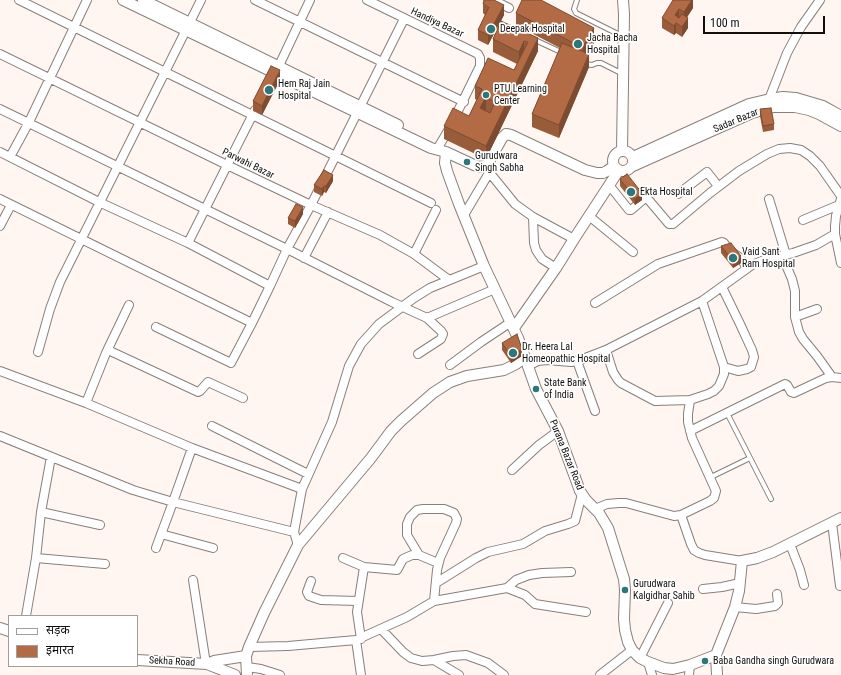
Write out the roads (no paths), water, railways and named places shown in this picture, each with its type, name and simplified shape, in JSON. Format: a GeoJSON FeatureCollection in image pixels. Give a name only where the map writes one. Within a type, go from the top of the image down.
{"type":"FeatureCollection","features":[{"type":"Feature","properties":{"kind":"street"},"geometry":{"type":"LineString","coordinates":[[19,0],[431,203]]}},
{"type":"Feature","properties":{"kind":"street"},"geometry":{"type":"LineString","coordinates":[[10,157],[29,122],[87,0]]}},
{"type":"Feature","properties":{"kind":"street"},"geometry":{"type":"LineString","coordinates":[[123,0],[187,27]]}},
{"type":"Feature","properties":{"kind":"street"},"geometry":{"type":"LineString","coordinates":[[143,0],[187,27],[275,73],[359,109],[487,170],[515,204],[533,217],[574,239]]}},
{"type":"Feature","properties":{"kind":"street"},"geometry":{"type":"LineString","coordinates":[[38,352],[60,282],[201,0]]}},
{"type":"Feature","properties":{"kind":"street"},"geometry":{"type":"LineString","coordinates":[[256,0],[464,102],[443,149]]}},
{"type":"Feature","properties":{"kind":"street"},"geometry":{"type":"LineString","coordinates":[[275,73],[310,0]]}},
{"type":"Feature","properties":{"kind":"street","name":"Handiya Bazar"},"geometry":{"type":"LineString","coordinates":[[367,0],[478,54],[480,58],[480,66],[464,102]]}},
{"type":"Feature","properties":{"kind":"street"},"geometry":{"type":"LineString","coordinates":[[493,0],[509,8]]}},
{"type":"Feature","properties":{"kind":"street"},"geometry":{"type":"LineString","coordinates":[[622,151],[624,0]]}},
{"type":"Feature","properties":{"kind":"street"},"geometry":{"type":"LineString","coordinates":[[768,104],[787,53],[801,28],[820,0]]}},
{"type":"Feature","properties":{"kind":"street"},"geometry":{"type":"LineString","coordinates":[[156,327],[229,363],[232,362],[287,249],[311,205],[404,19]]}},
{"type":"Feature","properties":{"kind":"street","name":"Parwahi Bazar"},"geometry":{"type":"LineString","coordinates":[[0,54],[227,165],[311,205],[380,235],[414,254],[449,280]]}},
{"type":"Feature","properties":{"kind":"street","name":"Sadar Bazar"},"geometry":{"type":"LineString","coordinates":[[633,162],[752,113],[783,97],[796,98],[823,106],[841,116]]}},
{"type":"Feature","properties":{"kind":"street"},"geometry":{"type":"LineString","coordinates":[[188,243],[260,101]]}},
{"type":"Feature","properties":{"kind":"street","name":"Sadar Bazar"},"geometry":{"type":"LineString","coordinates":[[768,104],[773,107],[795,107],[819,114],[841,126]]}},
{"type":"Feature","properties":{"kind":"street"},"geometry":{"type":"LineString","coordinates":[[0,109],[427,318],[442,330],[444,334],[441,339],[418,354]]}},
{"type":"Feature","properties":{"kind":"street"},"geometry":{"type":"LineString","coordinates":[[450,365],[481,342],[512,325],[556,268],[609,185],[616,168],[614,157],[619,152],[627,152],[633,162],[627,171],[616,168],[603,173],[597,173],[585,170],[506,134],[502,138],[464,214]]}},
{"type":"Feature","properties":{"kind":"street"},"geometry":{"type":"LineString","coordinates":[[609,185],[629,210],[647,198],[671,224],[675,223],[738,171],[767,154],[779,149],[790,148],[801,150],[810,156],[820,166],[841,196]]}},
{"type":"Feature","properties":{"kind":"street","name":"Purana Bazar Road"},"geometry":{"type":"LineString","coordinates":[[443,149],[447,170],[484,266],[512,325],[536,389],[558,431],[582,494],[599,513],[608,528],[624,579],[625,630],[632,650],[644,660],[664,668],[689,670],[716,655]]}},
{"type":"Feature","properties":{"kind":"street"},"geometry":{"type":"LineString","coordinates":[[0,152],[99,202],[188,243],[270,286]]}},
{"type":"Feature","properties":{"kind":"street"},"geometry":{"type":"LineString","coordinates":[[678,194],[707,172],[718,186]]}},
{"type":"Feature","properties":{"kind":"street"},"geometry":{"type":"LineString","coordinates":[[0,199],[252,323]]}},
{"type":"Feature","properties":{"kind":"street"},"geometry":{"type":"LineString","coordinates":[[769,199],[795,291],[795,317],[799,332],[832,377]]}},
{"type":"Feature","properties":{"kind":"street"},"geometry":{"type":"LineString","coordinates":[[803,220],[840,202]]}},
{"type":"Feature","properties":{"kind":"street"},"geometry":{"type":"LineString","coordinates":[[840,202],[836,216],[835,234],[841,262]]}},
{"type":"Feature","properties":{"kind":"street"},"geometry":{"type":"LineString","coordinates":[[0,226],[11,205]]}},
{"type":"Feature","properties":{"kind":"street"},"geometry":{"type":"LineString","coordinates":[[414,254],[436,210]]}},
{"type":"Feature","properties":{"kind":"street"},"geometry":{"type":"LineString","coordinates":[[304,258],[328,212]]}},
{"type":"Feature","properties":{"kind":"street"},"geometry":{"type":"LineString","coordinates":[[589,216],[633,252]]}},
{"type":"Feature","properties":{"kind":"street"},"geometry":{"type":"LineString","coordinates":[[533,217],[534,243],[536,250],[542,259],[556,268]]}},
{"type":"Feature","properties":{"kind":"street"},"geometry":{"type":"LineString","coordinates":[[280,675],[261,669],[247,671],[248,651],[264,613],[298,545],[371,458],[391,431],[433,393],[450,382],[467,376],[504,370],[516,364],[526,362],[547,360],[577,361],[606,350],[702,300],[748,268],[764,260],[784,256],[816,245],[835,234]]}},
{"type":"Feature","properties":{"kind":"street"},"geometry":{"type":"LineString","coordinates":[[595,303],[658,264],[724,242],[729,250],[739,257],[748,268]]}},
{"type":"Feature","properties":{"kind":"street"},"geometry":{"type":"LineString","coordinates":[[298,545],[294,532],[302,489],[332,422],[349,366],[361,344],[379,324],[430,288],[484,266]]}},
{"type":"Feature","properties":{"kind":"street"},"geometry":{"type":"LineString","coordinates":[[722,287],[743,330],[754,357],[751,367],[742,371],[724,367]]}},
{"type":"Feature","properties":{"kind":"street"},"geometry":{"type":"LineString","coordinates":[[427,318],[495,289]]}},
{"type":"Feature","properties":{"kind":"street"},"geometry":{"type":"LineString","coordinates":[[606,350],[613,372],[618,380],[655,401],[690,400],[708,394],[719,386],[722,380],[724,367],[702,300]]}},
{"type":"Feature","properties":{"kind":"street"},"geometry":{"type":"LineString","coordinates":[[86,403],[129,305]]}},
{"type":"Feature","properties":{"kind":"street"},"geometry":{"type":"LineString","coordinates":[[795,317],[817,309]]}},
{"type":"Feature","properties":{"kind":"street"},"geometry":{"type":"LineString","coordinates":[[108,350],[198,392],[206,383],[210,382],[243,398]]}},
{"type":"Feature","properties":{"kind":"street"},"geometry":{"type":"LineString","coordinates":[[577,361],[595,411]]}},
{"type":"Feature","properties":{"kind":"street"},"geometry":{"type":"LineString","coordinates":[[0,371],[86,403],[192,448],[302,489]]}},
{"type":"Feature","properties":{"kind":"street"},"geometry":{"type":"LineString","coordinates":[[690,431],[785,384],[791,392],[794,393],[826,378],[841,378]]}},
{"type":"Feature","properties":{"kind":"street"},"geometry":{"type":"LineString","coordinates":[[595,509],[607,504],[619,503],[674,516],[681,515],[714,498],[716,491],[711,477],[690,431],[688,414],[690,400]]}},
{"type":"Feature","properties":{"kind":"street"},"geometry":{"type":"LineString","coordinates":[[212,426],[308,474]]}},
{"type":"Feature","properties":{"kind":"street"},"geometry":{"type":"LineString","coordinates":[[512,470],[539,445],[558,431]]}},
{"type":"Feature","properties":{"kind":"street"},"geometry":{"type":"LineString","coordinates":[[0,436],[133,490],[174,502],[294,532]]}},
{"type":"Feature","properties":{"kind":"street"},"geometry":{"type":"LineString","coordinates":[[156,548],[174,502],[192,448]]}},
{"type":"Feature","properties":{"kind":"street"},"geometry":{"type":"LineString","coordinates":[[26,615],[36,558],[41,512],[51,457]]}},
{"type":"Feature","properties":{"kind":"street"},"geometry":{"type":"LineString","coordinates":[[436,583],[488,552],[499,548],[523,544],[545,531],[575,521],[582,494]]}},
{"type":"Feature","properties":{"kind":"street"},"geometry":{"type":"LineString","coordinates":[[419,555],[407,535],[410,517],[417,510],[423,509],[436,508],[454,513],[457,519],[438,563],[434,601]]}},
{"type":"Feature","properties":{"kind":"street"},"geometry":{"type":"LineString","coordinates":[[41,512],[100,525]]}},
{"type":"Feature","properties":{"kind":"street"},"geometry":{"type":"LineString","coordinates":[[681,515],[694,550],[699,553],[742,561],[757,558],[790,544],[841,518]]}},
{"type":"Feature","properties":{"kind":"street"},"geometry":{"type":"LineString","coordinates":[[832,523],[840,586]]}},
{"type":"Feature","properties":{"kind":"street"},"geometry":{"type":"LineString","coordinates":[[161,534],[213,548]]}},
{"type":"Feature","properties":{"kind":"street"},"geometry":{"type":"LineString","coordinates":[[790,544],[804,585]]}},
{"type":"Feature","properties":{"kind":"street"},"geometry":{"type":"LineString","coordinates":[[343,558],[364,567],[396,570],[399,569],[406,557],[412,555],[419,555],[438,563]]}},
{"type":"Feature","properties":{"kind":"street"},"geometry":{"type":"LineString","coordinates":[[36,558],[105,564]]}},
{"type":"Feature","properties":{"kind":"street"},"geometry":{"type":"LineString","coordinates":[[717,675],[716,655],[734,607],[740,583],[742,561]]}},
{"type":"Feature","properties":{"kind":"street"},"geometry":{"type":"LineString","coordinates":[[361,675],[357,616],[364,567]]}},
{"type":"Feature","properties":{"kind":"street"},"geometry":{"type":"LineString","coordinates":[[508,588],[516,580],[529,575],[571,572]]}},
{"type":"Feature","properties":{"kind":"street"},"geometry":{"type":"LineString","coordinates":[[193,580],[206,664]]}},
{"type":"Feature","properties":{"kind":"street"},"geometry":{"type":"LineString","coordinates":[[312,581],[307,592],[309,596],[321,600],[358,601]]}},
{"type":"Feature","properties":{"kind":"street"},"geometry":{"type":"LineString","coordinates":[[703,589],[740,583]]}},
{"type":"Feature","properties":{"kind":"street"},"geometry":{"type":"LineString","coordinates":[[248,651],[359,639],[382,630],[434,601],[508,588],[525,595],[535,604],[586,612]]}},
{"type":"Feature","properties":{"kind":"street"},"geometry":{"type":"LineString","coordinates":[[734,607],[756,609],[775,606],[778,603],[776,594]]}},
{"type":"Feature","properties":{"kind":"street"},"geometry":{"type":"LineString","coordinates":[[652,675],[644,660],[668,603]]}},
{"type":"Feature","properties":{"kind":"street"},"geometry":{"type":"LineString","coordinates":[[382,630],[403,652],[411,658],[422,661],[466,655],[488,663],[504,675]]}},
{"type":"Feature","properties":{"kind":"street"},"geometry":{"type":"LineString","coordinates":[[600,675],[632,650]]}},
{"type":"Feature","properties":{"kind":"street","name":"Sekha Road"},"geometry":{"type":"LineString","coordinates":[[206,664],[248,651]]}},
{"type":"Feature","properties":{"kind":"street","name":"Sekha Road"},"geometry":{"type":"LineString","coordinates":[[138,660],[206,664],[235,675]]}},
{"type":"Feature","properties":{"kind":"street"},"geometry":{"type":"LineString","coordinates":[[434,660],[459,675]]}},
{"type":"Feature","properties":{"kind":"lane"},"geometry":{"type":"LineString","coordinates":[[577,0],[574,9],[576,13],[624,37]]}},
{"type":"Feature","properties":{"kind":"lane"},"geometry":{"type":"LineString","coordinates":[[530,38],[565,54]]}},
{"type":"Feature","properties":{"kind":"lane"},"geometry":{"type":"LineString","coordinates":[[579,61],[590,65],[601,63],[623,74]]}},
{"type":"Feature","properties":{"kind":"lane"},"geometry":{"type":"LineString","coordinates":[[726,413],[771,498]]}},
{"type":"Feature","properties":{"kind":"lane"},"geometry":{"type":"LineString","coordinates":[[711,477],[750,458]]}},
{"type":"Feature","properties":{"kind":"place","name":"Deepak Hospital"},"geometry":{"type":"Point","coordinates":[491,29]}},
{"type":"Feature","properties":{"kind":"place","name":"Jacha Bacha Hospital"},"geometry":{"type":"Point","coordinates":[578,44]}},
{"type":"Feature","properties":{"kind":"place","name":"Hem Raj Jain Hospital"},"geometry":{"type":"Point","coordinates":[269,90]}},
{"type":"Feature","properties":{"kind":"place","name":"PTU Learning Center"},"geometry":{"type":"Point","coordinates":[486,95]}},
{"type":"Feature","properties":{"kind":"place","name":"Gurudwara Singh Sabha"},"geometry":{"type":"Point","coordinates":[467,162]}},
{"type":"Feature","properties":{"kind":"place","name":"Ekta Hospital"},"geometry":{"type":"Point","coordinates":[631,192]}},
{"type":"Feature","properties":{"kind":"place","name":"Vaid Sant Ram Hospital"},"geometry":{"type":"Point","coordinates":[733,258]}},
{"type":"Feature","properties":{"kind":"place","name":"Dr. Heera Lal Homeopathic Hospital"},"geometry":{"type":"Point","coordinates":[513,353]}},
{"type":"Feature","properties":{"kind":"place","name":"State Bank of India"},"geometry":{"type":"Point","coordinates":[536,389]}},
{"type":"Feature","properties":{"kind":"place","name":"Gurudwara Kalgidhar Sahib"},"geometry":{"type":"Point","coordinates":[625,590]}},
{"type":"Feature","properties":{"kind":"place","name":"Baba Gandha singh Gurudwara"},"geometry":{"type":"Point","coordinates":[705,661]}}]}
